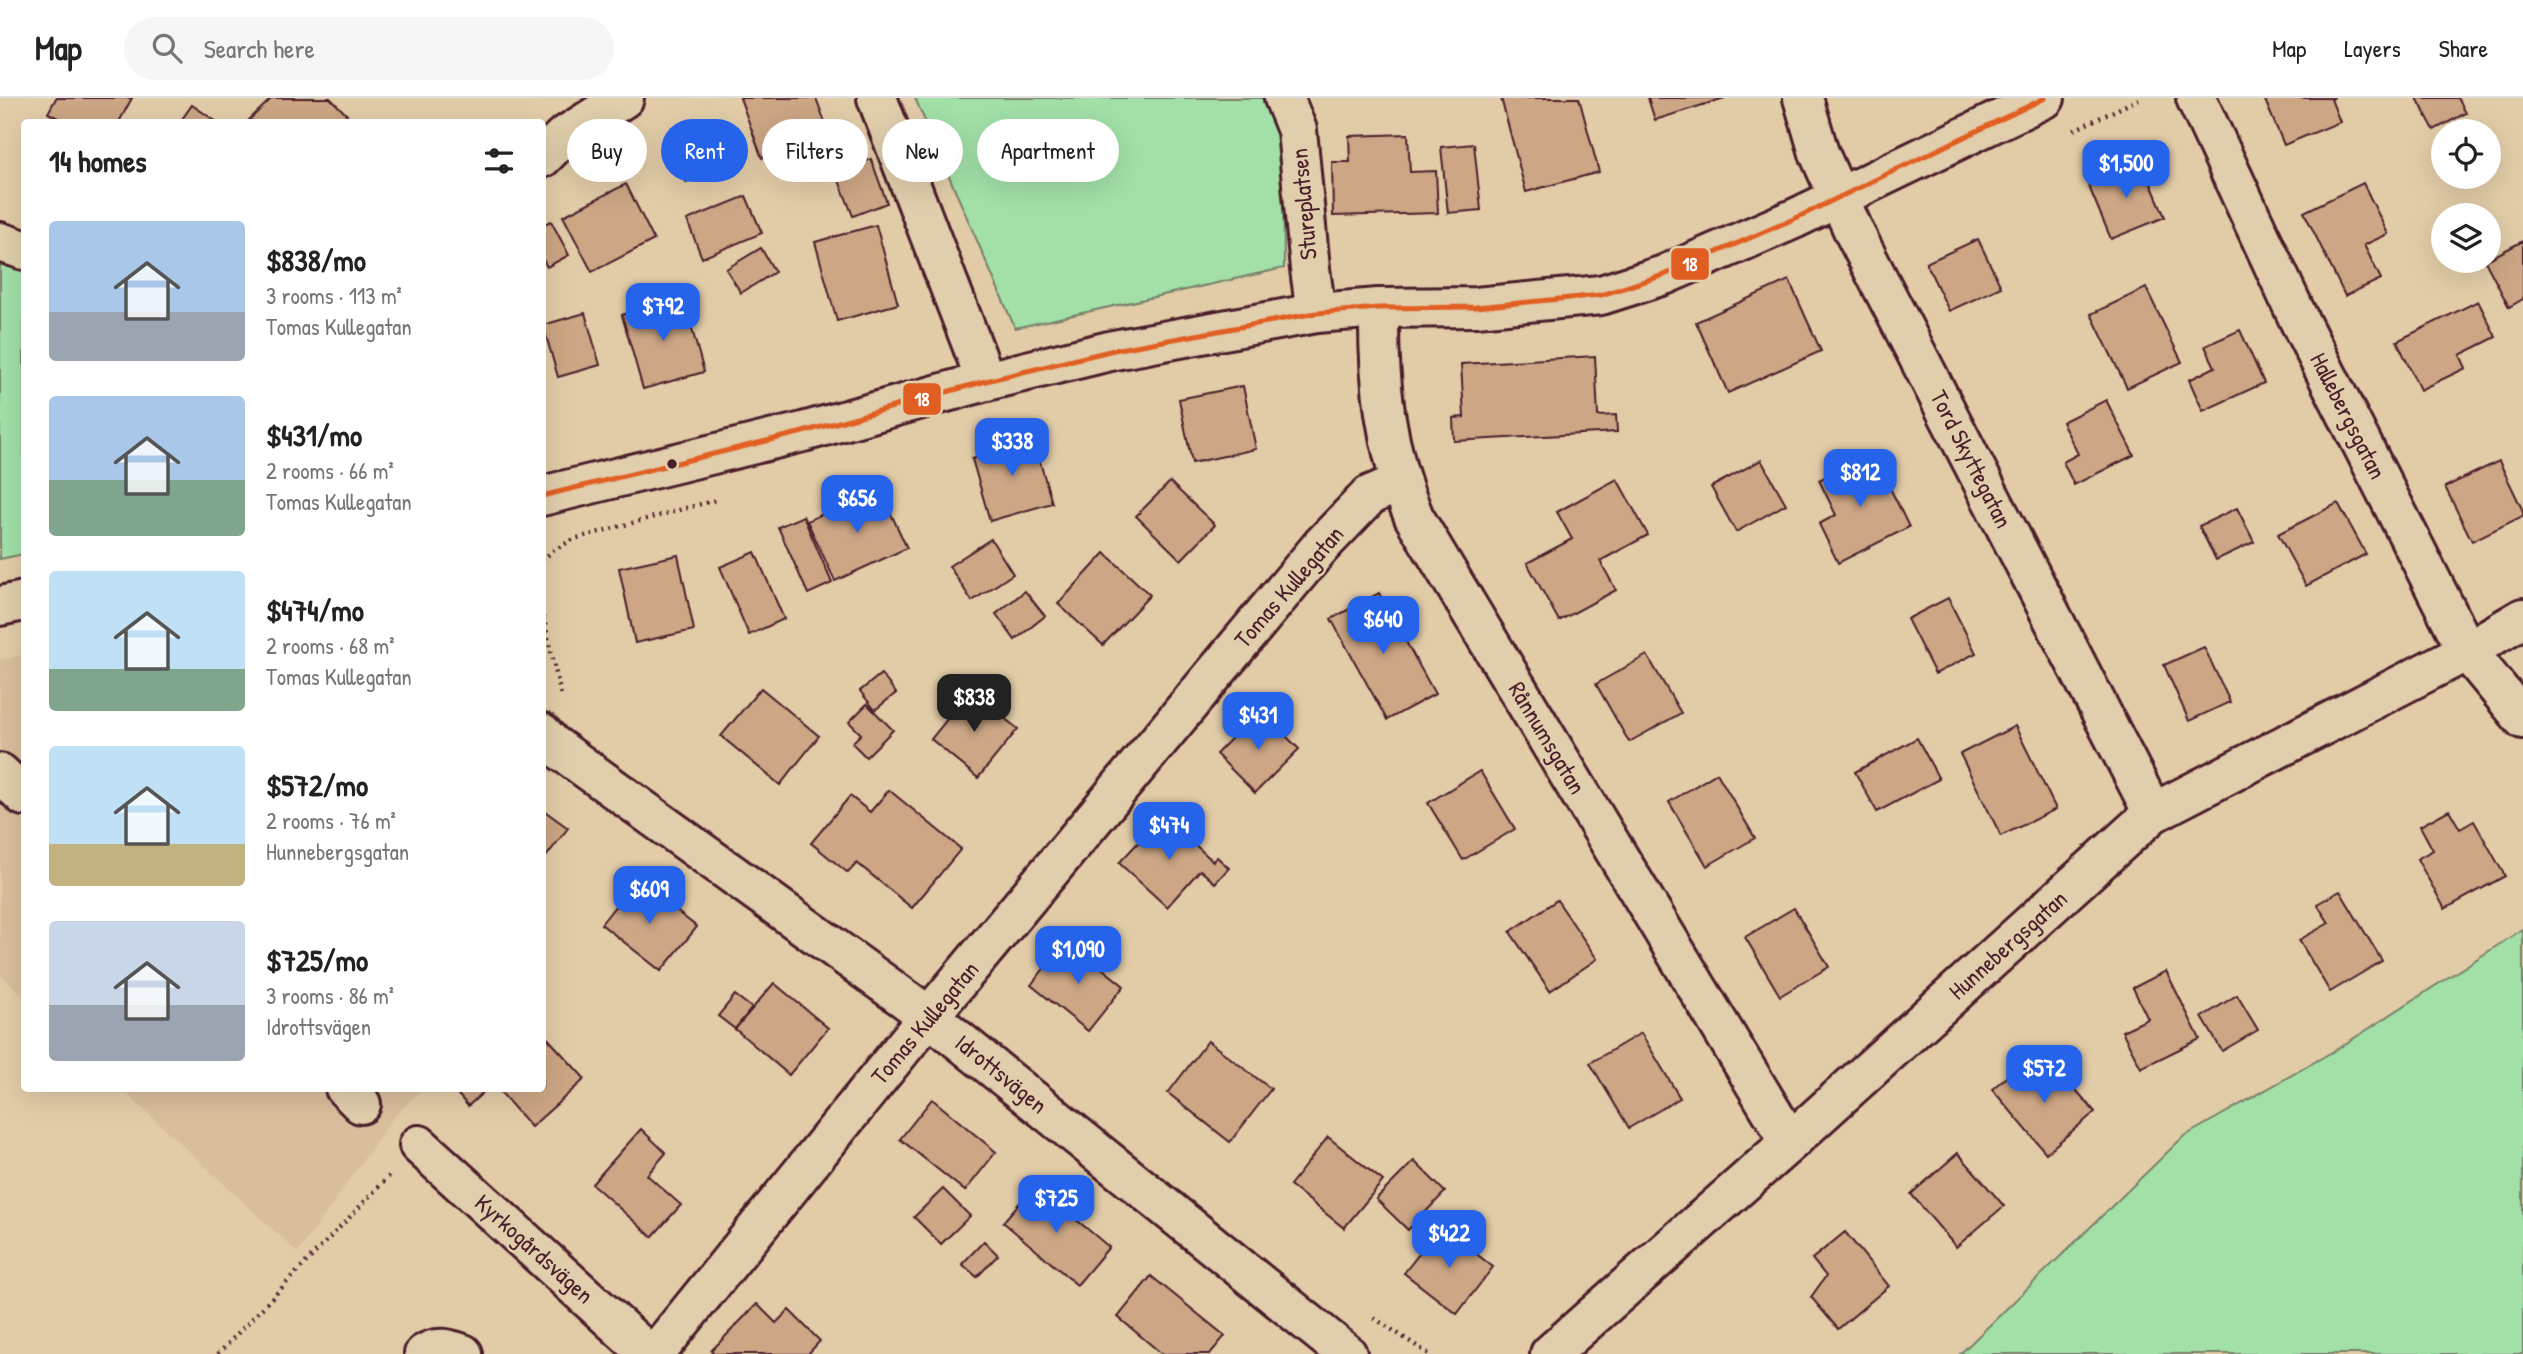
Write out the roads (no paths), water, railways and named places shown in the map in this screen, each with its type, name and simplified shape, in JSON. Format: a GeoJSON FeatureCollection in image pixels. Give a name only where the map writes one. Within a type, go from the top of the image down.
{"type":"FeatureCollection","features":[{"type":"Feature","properties":{"kind":"street"},"geometry":{"type":"LineString","coordinates":[[546,154],[563,137],[624,98]]}},
{"type":"Feature","properties":{"kind":"street"},"geometry":{"type":"LineString","coordinates":[[877,98],[986,381]]}},
{"type":"Feature","properties":{"kind":"street","name":"Stureplatsen"},"geometry":{"type":"LineString","coordinates":[[1284,98],[1297,130],[1316,313]]}},
{"type":"Feature","properties":{"kind":"street","name":"Tord Skyttegatan"},"geometry":{"type":"LineString","coordinates":[[1803,98],[1819,153],[1839,198],[2153,813]]}},
{"type":"Feature","properties":{"kind":"street"},"geometry":{"type":"LineString","coordinates":[[546,495],[803,432],[986,381],[1114,350],[1316,313],[1379,308],[1476,307],[1601,295],[1664,275],[1839,198],[1888,171],[2045,98]]}},
{"type":"Feature","properties":{"kind":"street","name":"Hallebergsgatan"},"geometry":{"type":"LineString","coordinates":[[2196,98],[2299,320],[2467,651],[2523,719]]}},
{"type":"Feature","properties":{"kind":"street"},"geometry":{"type":"LineString","coordinates":[[0,242],[21,249]]}},
{"type":"Feature","properties":{"kind":"street","name":"Rånnumsgatan"},"geometry":{"type":"LineString","coordinates":[[1379,308],[1378,363],[1389,443],[1399,483],[1414,517],[1790,1142]]}},
{"type":"Feature","properties":{"kind":"street","name":"Tomas Kullegatan"},"geometry":{"type":"LineString","coordinates":[[655,1354],[929,1017],[1321,546],[1370,495],[1399,483]]}},
{"type":"Feature","properties":{"kind":"street"},"geometry":{"type":"LineString","coordinates":[[0,606],[21,602]]}},
{"type":"Feature","properties":{"kind":"street","name":"Hunnebergsgatan"},"geometry":{"type":"LineString","coordinates":[[1550,1354],[1790,1142],[2153,813],[2467,651],[2523,618]]}},
{"type":"Feature","properties":{"kind":"street","name":"Idrottsvägen"},"geometry":{"type":"LineString","coordinates":[[546,737],[929,1017],[1348,1354]]}},
{"type":"Feature","properties":{"kind":"street"},"geometry":{"type":"LineString","coordinates":[[0,773],[21,793]]}},
{"type":"Feature","properties":{"kind":"street","name":"Kyrkogårdsvägen"},"geometry":{"type":"LineString","coordinates":[[419,1144],[649,1354]]}},
{"type":"Feature","properties":{"kind":"street"},"geometry":{"type":"LineString","coordinates":[[424,1354],[431,1349],[445,1348],[463,1354]]}}]}
